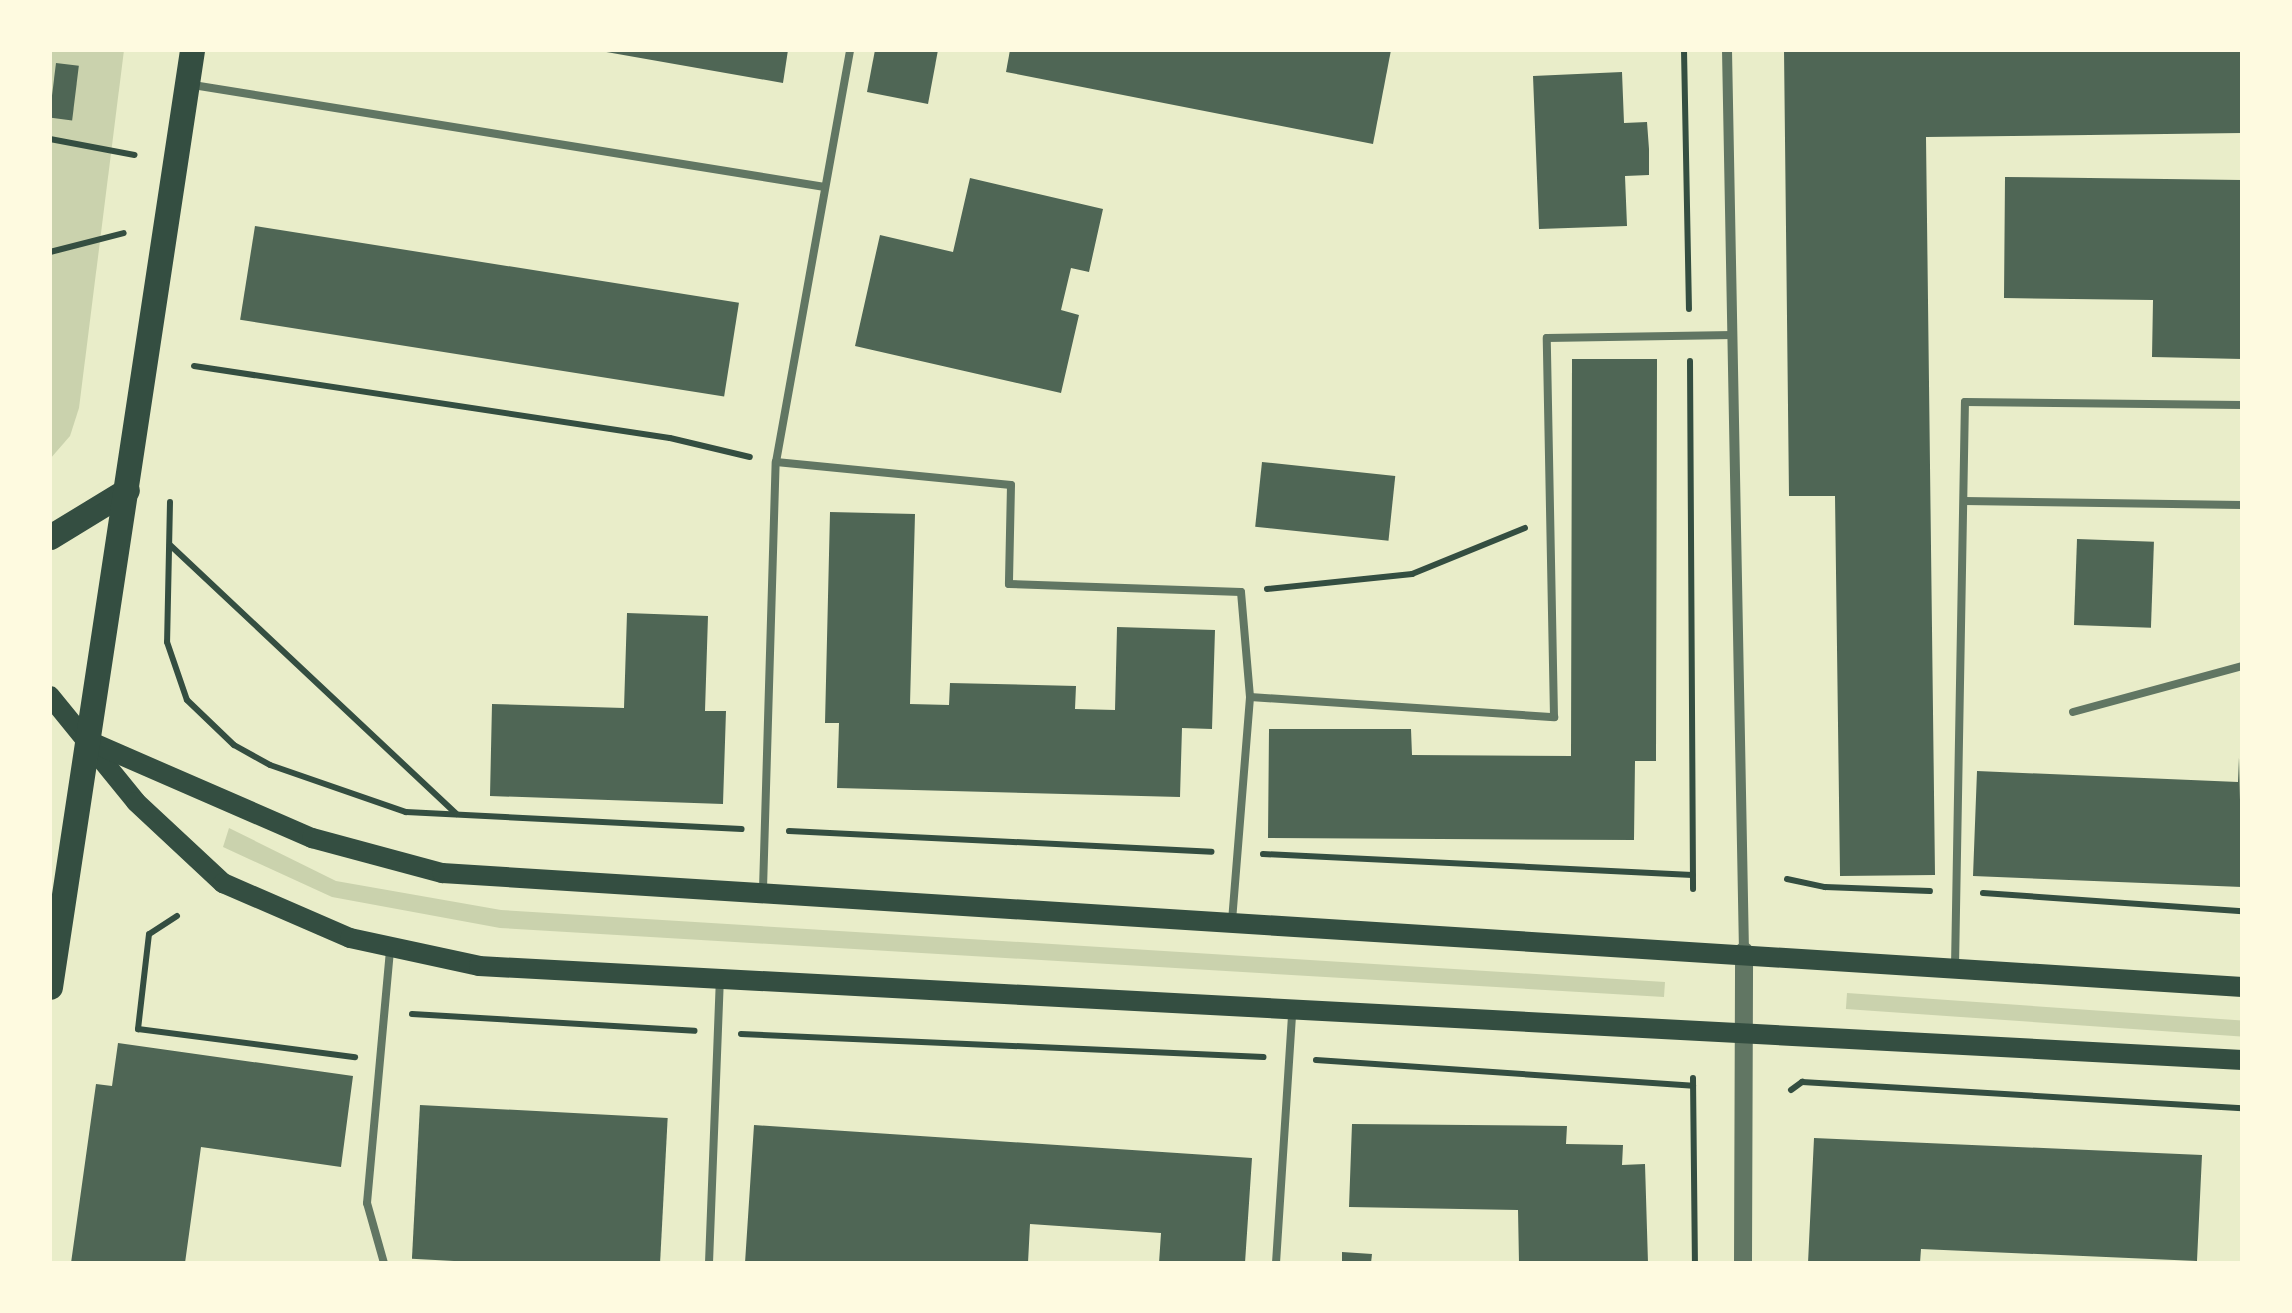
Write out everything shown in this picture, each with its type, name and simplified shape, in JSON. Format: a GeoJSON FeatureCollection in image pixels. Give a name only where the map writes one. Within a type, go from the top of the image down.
{"type":"FeatureCollection","features":[{"type":"Feature","properties":{"kind":"main road"},"geometry":{"type":"LineString","coordinates":[[50,987],[192,50]]}},
{"type":"Feature","properties":{"kind":"main road"},"geometry":{"type":"LineString","coordinates":[[50,537],[127,490]]}},
{"type":"Feature","properties":{"kind":"main road"},"geometry":{"type":"LineString","coordinates":[[50,696],[136,802],[223,884],[390,950],[479,966],[2242,1060]]}},
{"type":"Feature","properties":{"kind":"main road"},"geometry":{"type":"LineString","coordinates":[[89,742],[379,860],[442,873],[1744,952],[2242,987]]}},
{"type":"Feature","properties":{"kind":"street"},"geometry":{"type":"LineString","coordinates":[[1726,50],[1744,952],[1743,1263]]}},
{"type":"Feature","properties":{"kind":"lane"},"geometry":{"type":"LineString","coordinates":[[763,892],[776,462],[850,50]]}},
{"type":"Feature","properties":{"kind":"lane"},"geometry":{"type":"LineString","coordinates":[[187,84],[825,187]]}},
{"type":"Feature","properties":{"kind":"lane"},"geometry":{"type":"LineString","coordinates":[[1250,697],[1554,717],[1547,338],[1733,335]]}},
{"type":"Feature","properties":{"kind":"lane"},"geometry":{"type":"LineString","coordinates":[[1955,967],[1965,402],[2242,405]]}},
{"type":"Feature","properties":{"kind":"lane"},"geometry":{"type":"LineString","coordinates":[[776,462],[1011,484],[1009,584],[1241,592],[1250,697],[1232,921]]}},
{"type":"Feature","properties":{"kind":"lane"},"geometry":{"type":"LineString","coordinates":[[1964,501],[2242,505]]}},
{"type":"Feature","properties":{"kind":"lane"},"geometry":{"type":"LineString","coordinates":[[2073,712],[2242,666]]}},
{"type":"Feature","properties":{"kind":"lane"},"geometry":{"type":"LineString","coordinates":[[384,1263],[367,1204],[390,950]]}},
{"type":"Feature","properties":{"kind":"lane"},"geometry":{"type":"LineString","coordinates":[[710,1263],[720,979]]}},
{"type":"Feature","properties":{"kind":"lane"},"geometry":{"type":"LineString","coordinates":[[1276,1263],[1292,1012]]}},
{"type":"Feature","properties":{"kind":"path"},"geometry":{"type":"LineString","coordinates":[[1684,50],[1693,889]]}},
{"type":"Feature","properties":{"kind":"path"},"geometry":{"type":"LineString","coordinates":[[50,139],[135,155]]}},
{"type":"Feature","properties":{"kind":"path"},"geometry":{"type":"LineString","coordinates":[[50,252],[124,234]]}},
{"type":"Feature","properties":{"kind":"path"},"geometry":{"type":"LineString","coordinates":[[194,366],[670,438],[776,462]]}},
{"type":"Feature","properties":{"kind":"path"},"geometry":{"type":"LineString","coordinates":[[170,502],[167,642],[188,700],[234,745],[270,765],[406,812],[1692,875]]}},
{"type":"Feature","properties":{"kind":"path"},"geometry":{"type":"LineString","coordinates":[[1241,592],[1412,574],[1550,518]]}},
{"type":"Feature","properties":{"kind":"path"},"geometry":{"type":"LineString","coordinates":[[169,545],[457,815]]}},
{"type":"Feature","properties":{"kind":"path"},"geometry":{"type":"LineString","coordinates":[[1788,879],[1824,888],[1957,892],[2242,911]]}},
{"type":"Feature","properties":{"kind":"path"},"geometry":{"type":"LineString","coordinates":[[177,916],[149,934],[138,1029],[381,1061]]}},
{"type":"Feature","properties":{"kind":"path"},"geometry":{"type":"LineString","coordinates":[[386,1012],[1693,1082],[1695,1263]]}},
{"type":"Feature","properties":{"kind":"path"},"geometry":{"type":"LineString","coordinates":[[1791,1090],[1802,1082],[2242,1108]]}},
{"type":"Feature","properties":{"kind":"green space"},"geometry":{"type":"Polygon","coordinates":[[[50,50],[124,50],[79,408],[70,436],[50,459],[50,50]]]}},
{"type":"Feature","properties":{"kind":"green space"},"geometry":{"type":"Polygon","coordinates":[[[229,828],[336,881],[501,910],[1665,982],[1664,997],[500,928],[332,897],[223,847],[229,828]]]}},
{"type":"Feature","properties":{"kind":"green space"},"geometry":{"type":"Polygon","coordinates":[[[1847,993],[2242,1021],[2241,1037],[1846,1009],[1847,993]]]}},
{"type":"Feature","properties":{"kind":"building"},"geometry":{"type":"Polygon","coordinates":[[[595,50],[788,50],[783,83],[595,50]]]}},
{"type":"Feature","properties":{"kind":"building"},"geometry":{"type":"Polygon","coordinates":[[[875,50],[938,50],[928,104],[867,92],[875,50]]]}},
{"type":"Feature","properties":{"kind":"building"},"geometry":{"type":"Polygon","coordinates":[[[1010,50],[1391,50],[1373,144],[1006,72],[1010,50]]]}},
{"type":"Feature","properties":{"kind":"building"},"geometry":{"type":"Polygon","coordinates":[[[1784,50],[2242,50],[2242,133],[1926,137],[1935,875],[1840,876],[1835,496],[1789,496],[1784,50]]]}},
{"type":"Feature","properties":{"kind":"building"},"geometry":{"type":"Polygon","coordinates":[[[56,63],[79,66],[72,120],[50,118],[56,63]]]}},
{"type":"Feature","properties":{"kind":"building"},"geometry":{"type":"Polygon","coordinates":[[[1622,72],[1624,123],[1647,122],[1649,149],[1649,175],[1625,176],[1627,226],[1539,229],[1533,76],[1622,72]]]}},
{"type":"Feature","properties":{"kind":"building"},"geometry":{"type":"Polygon","coordinates":[[[2005,177],[2242,180],[2242,359],[2152,357],[2153,300],[2004,298],[2005,177]]]}},
{"type":"Feature","properties":{"kind":"building"},"geometry":{"type":"Polygon","coordinates":[[[970,178],[1103,209],[1089,272],[1071,268],[1061,310],[1079,315],[1061,393],[855,346],[880,235],[953,252],[970,178]]]}},
{"type":"Feature","properties":{"kind":"building"},"geometry":{"type":"Polygon","coordinates":[[[255,226],[739,303],[724,396],[240,320],[255,226]]]}},
{"type":"Feature","properties":{"kind":"building"},"geometry":{"type":"Polygon","coordinates":[[[1572,359],[1657,359],[1656,761],[1635,761],[1634,840],[1268,838],[1269,729],[1411,729],[1412,755],[1571,756],[1572,359]]]}},
{"type":"Feature","properties":{"kind":"building"},"geometry":{"type":"Polygon","coordinates":[[[1262,462],[1395,476],[1388,541],[1255,527],[1262,462]]]}},
{"type":"Feature","properties":{"kind":"building"},"geometry":{"type":"Polygon","coordinates":[[[830,512],[915,514],[910,704],[949,705],[950,683],[1076,686],[1075,709],[1115,710],[1117,627],[1215,630],[1212,729],[1182,728],[1180,797],[837,788],[839,723],[825,723],[830,512]]]}},
{"type":"Feature","properties":{"kind":"building"},"geometry":{"type":"Polygon","coordinates":[[[2077,539],[2154,542],[2151,628],[2074,625],[2077,539]]]}},
{"type":"Feature","properties":{"kind":"building"},"geometry":{"type":"Polygon","coordinates":[[[627,613],[708,616],[705,711],[726,711],[723,804],[490,796],[492,704],[624,708],[627,613]]]}},
{"type":"Feature","properties":{"kind":"building"},"geometry":{"type":"Polygon","coordinates":[[[2239,757],[2242,887],[1973,876],[1977,771],[2238,782],[2239,757]]]}},
{"type":"Feature","properties":{"kind":"building"},"geometry":{"type":"Polygon","coordinates":[[[118,1043],[353,1076],[341,1167],[201,1147],[185,1263],[71,1263],[96,1084],[112,1086],[118,1043]]]}},
{"type":"Feature","properties":{"kind":"building"},"geometry":{"type":"Polygon","coordinates":[[[420,1105],[668,1118],[660,1263],[412,1259],[420,1105]]]}},
{"type":"Feature","properties":{"kind":"building"},"geometry":{"type":"Polygon","coordinates":[[[1352,1124],[1567,1126],[1566,1144],[1623,1145],[1622,1165],[1645,1164],[1648,1263],[1519,1263],[1518,1210],[1349,1207],[1352,1124]]]}},
{"type":"Feature","properties":{"kind":"building"},"geometry":{"type":"Polygon","coordinates":[[[754,1125],[1252,1158],[1245,1263],[1159,1263],[1161,1233],[1030,1224],[1028,1263],[745,1263],[754,1125]]]}},
{"type":"Feature","properties":{"kind":"building"},"geometry":{"type":"Polygon","coordinates":[[[1814,1138],[2202,1155],[2197,1261],[1921,1249],[1920,1263],[1808,1263],[1814,1138]]]}},
{"type":"Feature","properties":{"kind":"building"},"geometry":{"type":"Polygon","coordinates":[[[1342,1252],[1372,1254],[1371,1263],[1342,1263],[1342,1252]]]}}]}
